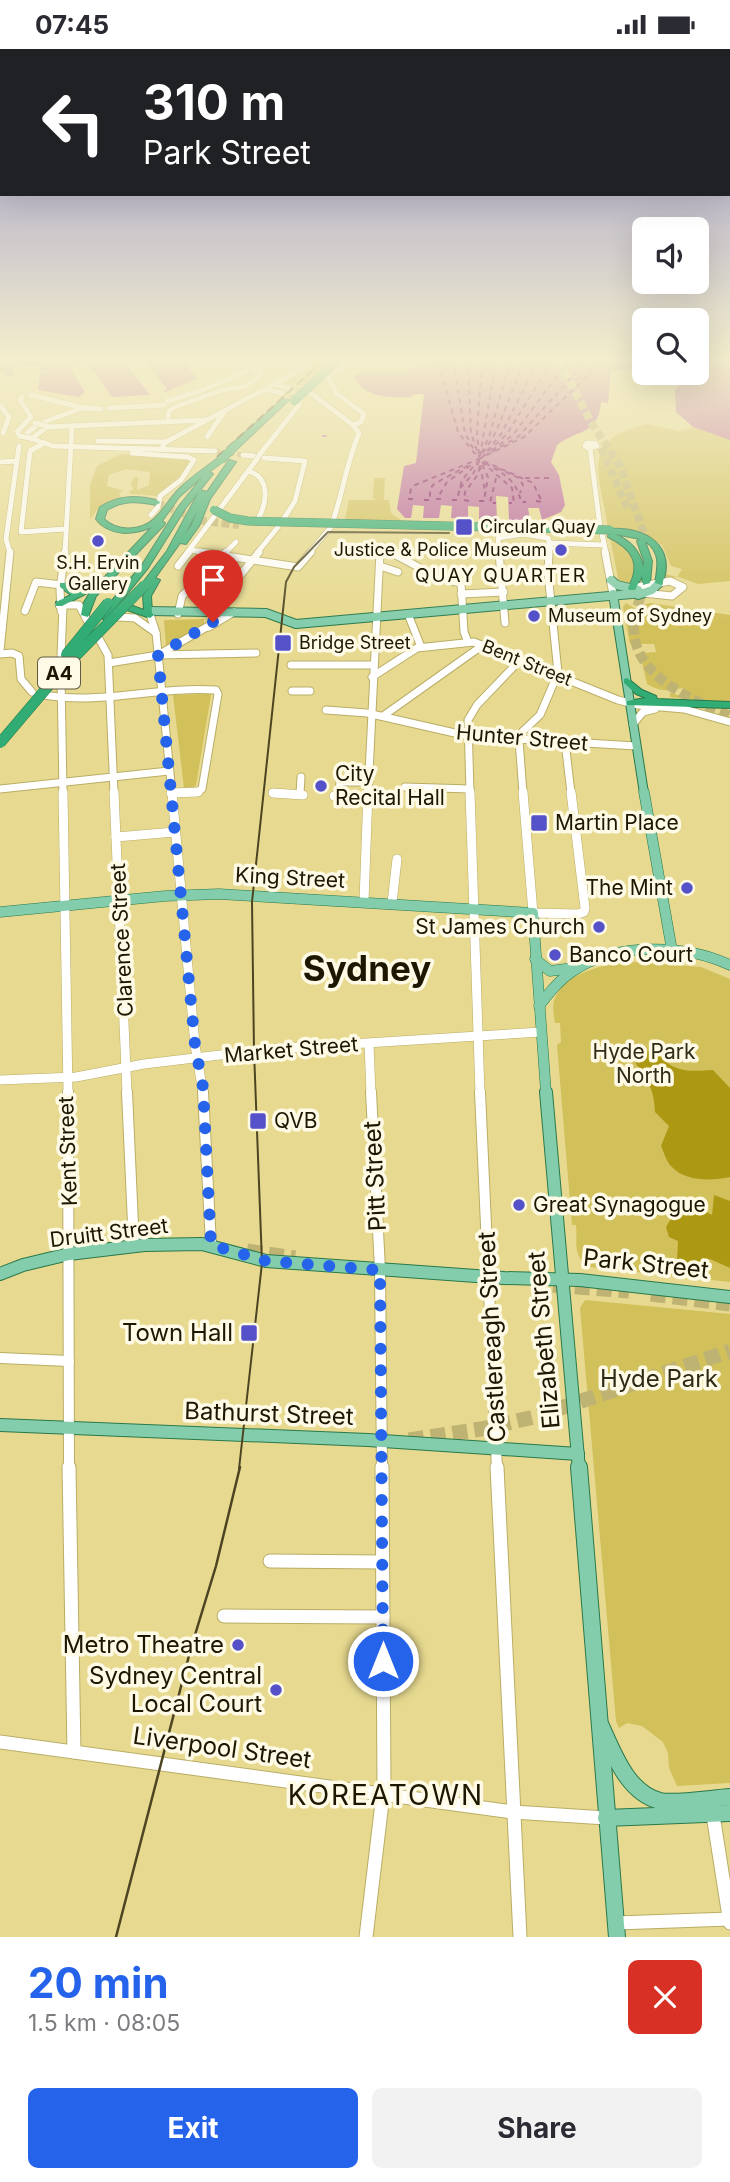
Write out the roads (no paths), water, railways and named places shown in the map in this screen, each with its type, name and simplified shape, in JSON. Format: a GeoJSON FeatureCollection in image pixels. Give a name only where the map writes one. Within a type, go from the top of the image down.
{"type":"FeatureCollection","features":[{"type":"Feature","properties":{"kind":"highway"},"geometry":{"type":"LineString","coordinates":[[156,503],[135,499],[116,502],[101,511],[100,519],[105,525],[118,530],[145,527],[159,519],[176,496],[239,449]]}},
{"type":"Feature","properties":{"kind":"highway"},"geometry":{"type":"LineString","coordinates":[[107,623],[113,605],[201,497],[226,461]]}},
{"type":"Feature","properties":{"kind":"highway","name":"A4"},"geometry":{"type":"LineString","coordinates":[[0,733],[108,603],[182,500],[212,469],[226,461]]}},
{"type":"Feature","properties":{"kind":"highway"},"geometry":{"type":"LineString","coordinates":[[147,616],[146,599],[151,587],[182,535],[212,469]]}},
{"type":"Feature","properties":{"kind":"highway"},"geometry":{"type":"LineString","coordinates":[[94,628],[89,607],[94,596],[160,525],[176,496]]}},
{"type":"Feature","properties":{"kind":"highway"},"geometry":{"type":"LineString","coordinates":[[201,497],[214,510],[230,518],[255,522],[608,532],[626,538],[637,546],[653,580]]}},
{"type":"Feature","properties":{"kind":"highway"},"geometry":{"type":"LineString","coordinates":[[129,603],[133,588],[195,519],[201,497]]}},
{"type":"Feature","properties":{"kind":"highway"},"geometry":{"type":"LineString","coordinates":[[182,535],[199,519],[201,497]]}},
{"type":"Feature","properties":{"kind":"highway"},"geometry":{"type":"LineString","coordinates":[[239,525],[608,532],[637,536],[654,547],[659,563],[653,580]]}},
{"type":"Feature","properties":{"kind":"highway"},"geometry":{"type":"LineString","coordinates":[[608,532],[628,543],[637,555],[639,576],[632,588]]}},
{"type":"Feature","properties":{"kind":"highway","name":"A4"},"geometry":{"type":"LineString","coordinates":[[0,743],[62,670],[145,585],[182,535]]}},
{"type":"Feature","properties":{"kind":"highway"},"geometry":{"type":"LineString","coordinates":[[94,628],[90,598],[148,538]]}},
{"type":"Feature","properties":{"kind":"highway"},"geometry":{"type":"LineString","coordinates":[[645,543],[653,580]]}},
{"type":"Feature","properties":{"kind":"highway"},"geometry":{"type":"LineString","coordinates":[[61,606],[111,575]]}},
{"type":"Feature","properties":{"kind":"highway"},"geometry":{"type":"LineString","coordinates":[[653,580],[670,581]]}},
{"type":"Feature","properties":{"kind":"highway"},"geometry":{"type":"LineString","coordinates":[[131,584],[124,595],[129,603],[147,616]]}},
{"type":"Feature","properties":{"kind":"highway"},"geometry":{"type":"LineString","coordinates":[[63,585],[71,592],[87,590]]}},
{"type":"Feature","properties":{"kind":"highway"},"geometry":{"type":"LineString","coordinates":[[627,681],[647,697],[686,706]]}},
{"type":"Feature","properties":{"kind":"highway"},"geometry":{"type":"LineString","coordinates":[[630,703],[638,701],[686,706],[730,705]]}},
{"type":"Feature","properties":{"kind":"main road"},"geometry":{"type":"LineString","coordinates":[[611,580],[619,586],[643,593]]}},
{"type":"Feature","properties":{"kind":"main road"},"geometry":{"type":"LineString","coordinates":[[616,609],[622,600],[654,589],[653,580]]}},
{"type":"Feature","properties":{"kind":"main road"},"geometry":{"type":"LineString","coordinates":[[613,594],[632,588]]}},
{"type":"Feature","properties":{"kind":"main road"},"geometry":{"type":"LineString","coordinates":[[147,616],[273,614],[290,622],[643,593]]}},
{"type":"Feature","properties":{"kind":"main road"},"geometry":{"type":"LineString","coordinates":[[613,594],[636,746],[673,953]]}},
{"type":"Feature","properties":{"kind":"main road","name":"King Street"},"geometry":{"type":"LineString","coordinates":[[0,912],[181,895],[248,895],[533,913]]}},
{"type":"Feature","properties":{"kind":"main road","name":"Elizabeth Street"},"geometry":{"type":"LineString","coordinates":[[533,913],[538,1006],[564,1279],[617,1930]]}},
{"type":"Feature","properties":{"kind":"main road"},"geometry":{"type":"LineString","coordinates":[[673,953],[710,961],[730,972]]}},
{"type":"Feature","properties":{"kind":"main road"},"geometry":{"type":"LineString","coordinates":[[535,959],[543,968],[553,971],[620,955],[673,953],[703,954],[730,965]]}},
{"type":"Feature","properties":{"kind":"main road"},"geometry":{"type":"LineString","coordinates":[[538,1006],[554,986],[585,963]]}},
{"type":"Feature","properties":{"kind":"main road","name":"Druitt Street"},"geometry":{"type":"LineString","coordinates":[[0,1274],[23,1265],[69,1254],[134,1246],[211,1245],[264,1261]]}},
{"type":"Feature","properties":{"kind":"main road","name":"Park Street"},"geometry":{"type":"LineString","coordinates":[[264,1261],[564,1279],[730,1297]]}},
{"type":"Feature","properties":{"kind":"main road","name":"Bathurst Street"},"geometry":{"type":"LineString","coordinates":[[0,1425],[381,1441],[578,1454]]}},
{"type":"Feature","properties":{"kind":"main road"},"geometry":{"type":"LineString","coordinates":[[598,1721],[624,1774],[635,1787],[660,1801],[730,1797]]}},
{"type":"Feature","properties":{"kind":"main road","name":"Liverpool Street"},"geometry":{"type":"LineString","coordinates":[[606,1818],[722,1814]]}},
{"type":"Feature","properties":{"kind":"street"},"geometry":{"type":"LineString","coordinates":[[19,449],[6,539],[10,551],[4,578],[0,652],[19,656],[21,679],[32,692]]}},
{"type":"Feature","properties":{"kind":"street"},"geometry":{"type":"LineString","coordinates":[[33,449],[30,451],[21,532],[65,529]]}},
{"type":"Feature","properties":{"kind":"street"},"geometry":{"type":"LineString","coordinates":[[61,655],[60,589],[63,585],[70,449]]}},
{"type":"Feature","properties":{"kind":"street"},"geometry":{"type":"LineString","coordinates":[[116,449],[194,459],[194,463],[181,480],[163,493],[157,510],[151,515]]}},
{"type":"Feature","properties":{"kind":"street"},"geometry":{"type":"LineString","coordinates":[[164,449],[215,451]]}},
{"type":"Feature","properties":{"kind":"street"},"geometry":{"type":"LineString","coordinates":[[178,566],[265,449]]}},
{"type":"Feature","properties":{"kind":"street"},"geometry":{"type":"LineString","coordinates":[[333,521],[342,495],[347,463],[354,449]]}},
{"type":"Feature","properties":{"kind":"street"},"geometry":{"type":"LineString","coordinates":[[590,449],[608,532],[604,545],[613,594]]}},
{"type":"Feature","properties":{"kind":"street"},"geometry":{"type":"LineString","coordinates":[[243,455],[305,460],[295,501],[283,520]]}},
{"type":"Feature","properties":{"kind":"street"},"geometry":{"type":"LineString","coordinates":[[0,462],[17,461]]}},
{"type":"Feature","properties":{"kind":"street"},"geometry":{"type":"LineString","coordinates":[[248,471],[256,473],[264,482],[266,505],[258,519]]}},
{"type":"Feature","properties":{"kind":"street"},"geometry":{"type":"LineString","coordinates":[[207,628],[213,622],[214,608],[254,561],[278,527]]}},
{"type":"Feature","properties":{"kind":"street"},"geometry":{"type":"LineString","coordinates":[[295,567],[331,527],[295,567]]}},
{"type":"Feature","properties":{"kind":"street"},"geometry":{"type":"LineString","coordinates":[[505,624],[497,539],[501,535],[539,535],[548,540],[604,545]]}},
{"type":"Feature","properties":{"kind":"street"},"geometry":{"type":"LineString","coordinates":[[519,740],[523,731],[539,717],[557,675],[548,540]]}},
{"type":"Feature","properties":{"kind":"street"},"geometry":{"type":"LineString","coordinates":[[178,614],[182,596],[236,543]]}},
{"type":"Feature","properties":{"kind":"street"},"geometry":{"type":"LineString","coordinates":[[190,550],[295,567]]}},
{"type":"Feature","properties":{"kind":"street"},"geometry":{"type":"LineString","coordinates":[[364,901],[372,677],[380,550],[392,551],[446,582],[461,583],[464,634],[468,642]]}},
{"type":"Feature","properties":{"kind":"street"},"geometry":{"type":"LineString","coordinates":[[380,566],[398,572]]}},
{"type":"Feature","properties":{"kind":"street"},"geometry":{"type":"LineString","coordinates":[[25,611],[38,573]]}},
{"type":"Feature","properties":{"kind":"street"},"geometry":{"type":"LineString","coordinates":[[632,588],[653,580]]}},
{"type":"Feature","properties":{"kind":"street"},"geometry":{"type":"LineString","coordinates":[[643,593],[672,596],[680,593],[682,585],[670,581]]}},
{"type":"Feature","properties":{"kind":"street"},"geometry":{"type":"LineString","coordinates":[[35,584],[63,585]]}},
{"type":"Feature","properties":{"kind":"street"},"geometry":{"type":"LineString","coordinates":[[461,594],[503,592]]}},
{"type":"Feature","properties":{"kind":"street"},"geometry":{"type":"LineString","coordinates":[[61,606],[79,605],[94,628]]}},
{"type":"Feature","properties":{"kind":"street"},"geometry":{"type":"LineString","coordinates":[[158,655],[234,613]]}},
{"type":"Feature","properties":{"kind":"street"},"geometry":{"type":"LineString","coordinates":[[372,677],[421,647],[408,614]]}},
{"type":"Feature","properties":{"kind":"street"},"geometry":{"type":"LineString","coordinates":[[118,617],[147,616],[156,633],[197,1058],[202,1076],[211,1245]]}},
{"type":"Feature","properties":{"kind":"street"},"geometry":{"type":"LineString","coordinates":[[107,623],[109,659],[256,653]]}},
{"type":"Feature","properties":{"kind":"street","name":"Clarence Street"},"geometry":{"type":"LineString","coordinates":[[94,628],[109,659],[129,1068],[134,1246]]}},
{"type":"Feature","properties":{"kind":"street","name":"Bent Street"},"geometry":{"type":"LineString","coordinates":[[421,647],[468,642],[483,645],[630,703]]}},
{"type":"Feature","properties":{"kind":"street"},"geometry":{"type":"LineString","coordinates":[[383,716],[483,645]]}},
{"type":"Feature","properties":{"kind":"street"},"geometry":{"type":"LineString","coordinates":[[468,736],[469,715],[512,673],[520,660]]}},
{"type":"Feature","properties":{"kind":"street"},"geometry":{"type":"LineString","coordinates":[[291,665],[373,665]]}},
{"type":"Feature","properties":{"kind":"street","name":"Kent Street"},"geometry":{"type":"LineString","coordinates":[[63,700],[45,694],[54,688],[61,676],[63,700],[69,1254],[68,1429],[74,1752]]}},
{"type":"Feature","properties":{"kind":"street"},"geometry":{"type":"LineString","coordinates":[[552,689],[564,683],[584,686]]}},
{"type":"Feature","properties":{"kind":"street"},"geometry":{"type":"LineString","coordinates":[[63,700],[213,689],[218,695],[200,792],[171,793]]}},
{"type":"Feature","properties":{"kind":"street"},"geometry":{"type":"LineString","coordinates":[[292,691],[310,691]]}},
{"type":"Feature","properties":{"kind":"street"},"geometry":{"type":"LineString","coordinates":[[633,724],[647,710],[686,706],[730,724]]}},
{"type":"Feature","properties":{"kind":"street","name":"Hunter Street"},"geometry":{"type":"LineString","coordinates":[[326,709],[371,713],[468,736],[636,746]]}},
{"type":"Feature","properties":{"kind":"street","name":"Castlereagh Street"},"geometry":{"type":"LineString","coordinates":[[468,736],[483,1175],[520,1937]]}},
{"type":"Feature","properties":{"kind":"street","name":"Elizabeth Street"},"geometry":{"type":"LineString","coordinates":[[519,740],[533,913]]}},
{"type":"Feature","properties":{"kind":"street","name":"King Street"},"geometry":{"type":"LineString","coordinates":[[533,913],[584,912],[565,742]]}},
{"type":"Feature","properties":{"kind":"street"},"geometry":{"type":"LineString","coordinates":[[0,789],[169,771]]}},
{"type":"Feature","properties":{"kind":"street"},"geometry":{"type":"LineString","coordinates":[[273,793],[301,795],[301,777]]}},
{"type":"Feature","properties":{"kind":"street"},"geometry":{"type":"LineString","coordinates":[[334,796],[339,796],[340,782],[369,782]]}},
{"type":"Feature","properties":{"kind":"street"},"geometry":{"type":"LineString","coordinates":[[405,787],[470,789]]}},
{"type":"Feature","properties":{"kind":"street"},"geometry":{"type":"LineString","coordinates":[[116,837],[175,832]]}},
{"type":"Feature","properties":{"kind":"street"},"geometry":{"type":"LineString","coordinates":[[392,903],[397,859]]}},
{"type":"Feature","properties":{"kind":"street","name":"Market Street"},"geometry":{"type":"LineString","coordinates":[[1,1080],[66,1077],[271,1049],[541,1032]]}},
{"type":"Feature","properties":{"kind":"street","name":"Pitt Street"},"geometry":{"type":"LineString","coordinates":[[366,1937],[384,1794],[380,1270],[369,1044]]}},
{"type":"Feature","properties":{"kind":"street"},"geometry":{"type":"LineString","coordinates":[[0,1358],[69,1360]]}},
{"type":"Feature","properties":{"kind":"street"},"geometry":{"type":"LineString","coordinates":[[270,1561],[382,1562]]}},
{"type":"Feature","properties":{"kind":"street"},"geometry":{"type":"LineString","coordinates":[[224,1616],[383,1617]]}},
{"type":"Feature","properties":{"kind":"street","name":"Liverpool Street"},"geometry":{"type":"LineString","coordinates":[[0,1742],[513,1812],[606,1818]]}},
{"type":"Feature","properties":{"kind":"street"},"geometry":{"type":"LineString","coordinates":[[617,1930],[730,1920],[722,1814]]}},
{"type":"Feature","properties":{"kind":"tunnel"},"geometry":{"type":"LineString","coordinates":[[601,449],[628,509]]}},
{"type":"Feature","properties":{"kind":"tunnel"},"geometry":{"type":"LineString","coordinates":[[609,449],[620,466],[648,544]]}},
{"type":"Feature","properties":{"kind":"tunnel"},"geometry":{"type":"LineString","coordinates":[[215,451],[243,455]]}},
{"type":"Feature","properties":{"kind":"tunnel"},"geometry":{"type":"LineString","coordinates":[[156,503],[204,521],[239,525]]}},
{"type":"Feature","properties":{"kind":"tunnel"},"geometry":{"type":"LineString","coordinates":[[646,583],[637,606],[634,624],[637,647],[644,661],[669,685],[730,716]]}},
{"type":"Feature","properties":{"kind":"tunnel"},"geometry":{"type":"LineString","coordinates":[[247,1251],[295,1258]]}},
{"type":"Feature","properties":{"kind":"tunnel"},"geometry":{"type":"LineString","coordinates":[[553,1285],[629,1291]]}},
{"type":"Feature","properties":{"kind":"tunnel"},"geometry":{"type":"LineString","coordinates":[[651,1294],[730,1304]]}},
{"type":"Feature","properties":{"kind":"tunnel"},"geometry":{"type":"LineString","coordinates":[[409,1440],[481,1429],[534,1417],[730,1351]]}},
{"type":"Feature","properties":{"kind":"tram line"},"geometry":{"type":"LineString","coordinates":[[239,1469],[262,1263],[254,1051],[252,902],[286,582],[294,567],[328,532],[449,533]]}},
{"type":"Feature","properties":{"kind":"tram line"},"geometry":{"type":"LineString","coordinates":[[116,1937],[240,1467]]}},
{"type":"Feature","properties":{"kind":"railway"},"geometry":{"type":"LineString","coordinates":[[217,457],[226,449]]}},
{"type":"Feature","properties":{"kind":"place","name":"Circular Quay"},"geometry":{"type":"Point","coordinates":[464,527]}},
{"type":"Feature","properties":{"kind":"place","name":"S.H. Ervin Gallery"},"geometry":{"type":"Point","coordinates":[98,541]}},
{"type":"Feature","properties":{"kind":"place","name":"Justice & Police Museum"},"geometry":{"type":"Point","coordinates":[561,550]}},
{"type":"Feature","properties":{"kind":"place","name":"Museum of Sydney"},"geometry":{"type":"Point","coordinates":[534,616]}},
{"type":"Feature","properties":{"kind":"place","name":"Bridge Street"},"geometry":{"type":"Point","coordinates":[283,643]}},
{"type":"Feature","properties":{"kind":"place","name":"City Recital Hall"},"geometry":{"type":"Point","coordinates":[321,786]}},
{"type":"Feature","properties":{"kind":"place","name":"Martin Place"},"geometry":{"type":"Point","coordinates":[539,823]}},
{"type":"Feature","properties":{"kind":"place","name":"The Mint"},"geometry":{"type":"Point","coordinates":[687,888]}},
{"type":"Feature","properties":{"kind":"place","name":"St James Church"},"geometry":{"type":"Point","coordinates":[599,927]}},
{"type":"Feature","properties":{"kind":"place","name":"Banco Court"},"geometry":{"type":"Point","coordinates":[555,955]}},
{"type":"Feature","properties":{"kind":"place","name":"QVB"},"geometry":{"type":"Point","coordinates":[258,1121]}},
{"type":"Feature","properties":{"kind":"place","name":"Great Synagogue"},"geometry":{"type":"Point","coordinates":[519,1205]}},
{"type":"Feature","properties":{"kind":"place","name":"Town Hall"},"geometry":{"type":"Point","coordinates":[249,1333]}},
{"type":"Feature","properties":{"kind":"place","name":"Metro Theatre"},"geometry":{"type":"Point","coordinates":[238,1645]}},
{"type":"Feature","properties":{"kind":"place","name":"Sydney Central Local Court"},"geometry":{"type":"Point","coordinates":[276,1690]}},
{"type":"Feature","properties":{"kind":"district","name":"QUAY QUARTER"},"geometry":{"type":"Point","coordinates":[501,575]}},
{"type":"Feature","properties":{"kind":"district","name":"Sydney"},"geometry":{"type":"Point","coordinates":[367,969]}},
{"type":"Feature","properties":{"kind":"district","name":"KOREATOWN"},"geometry":{"type":"Point","coordinates":[386,1795]}},
{"type":"Feature","properties":{"kind":"park label","name":"Hyde Park North"},"geometry":{"type":"Point","coordinates":[644,1064]}},
{"type":"Feature","properties":{"kind":"park label","name":"Hyde Park"},"geometry":{"type":"Point","coordinates":[659,1379]}}]}
